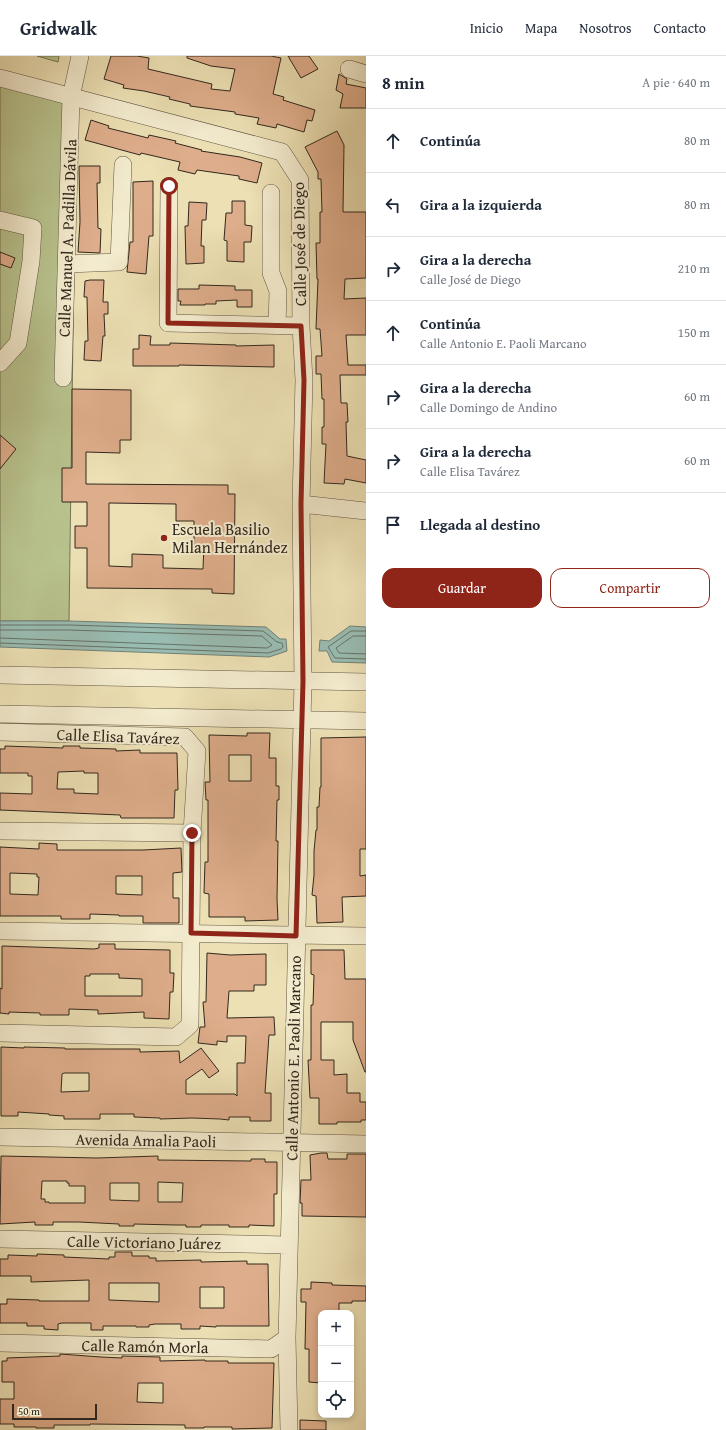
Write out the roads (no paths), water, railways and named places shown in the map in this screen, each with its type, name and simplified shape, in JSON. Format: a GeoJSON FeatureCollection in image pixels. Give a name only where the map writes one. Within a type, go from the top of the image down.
{"type":"FeatureCollection","features":[{"type":"Feature","properties":{"kind":"street","name":"Calle Manuel A. Padilla Dávila"},"geometry":{"type":"LineString","coordinates":[[63,378],[71,97],[80,56]]}},
{"type":"Feature","properties":{"kind":"street"},"geometry":{"type":"LineString","coordinates":[[349,69],[366,74]]}},
{"type":"Feature","properties":{"kind":"street","name":"Calle José de Diego"},"geometry":{"type":"LineString","coordinates":[[0,78],[282,152],[300,180],[301,326],[304,380],[301,504],[303,681]]}},
{"type":"Feature","properties":{"kind":"street"},"geometry":{"type":"LineString","coordinates":[[67,264],[119,262],[123,164]]}},
{"type":"Feature","properties":{"kind":"street"},"geometry":{"type":"LineString","coordinates":[[169,186],[168,323],[301,326]]}},
{"type":"Feature","properties":{"kind":"street"},"geometry":{"type":"LineString","coordinates":[[271,193],[271,273],[278,291],[278,326]]}},
{"type":"Feature","properties":{"kind":"street"},"geometry":{"type":"LineString","coordinates":[[0,220],[33,228],[31,261],[18,343],[0,362]]}},
{"type":"Feature","properties":{"kind":"street"},"geometry":{"type":"LineString","coordinates":[[301,504],[366,511]]}},
{"type":"Feature","properties":{"kind":"street"},"geometry":{"type":"LineString","coordinates":[[0,675],[366,682]]}},
{"type":"Feature","properties":{"kind":"street","name":"Calle Antonio E. Paoli Marcano"},"geometry":{"type":"LineString","coordinates":[[289,1430],[287,1338],[288,1245],[292,1143],[303,681]]}},
{"type":"Feature","properties":{"kind":"street"},"geometry":{"type":"LineString","coordinates":[[0,714],[366,721]]}},
{"type":"Feature","properties":{"kind":"street","name":"Calle Elisa Tavárez"},"geometry":{"type":"LineString","coordinates":[[0,732],[185,737],[197,751],[192,833],[190,1025],[176,1037],[0,1033]]}},
{"type":"Feature","properties":{"kind":"street"},"geometry":{"type":"LineString","coordinates":[[0,831],[192,833]]}},
{"type":"Feature","properties":{"kind":"street"},"geometry":{"type":"LineString","coordinates":[[0,931],[366,936]]}},
{"type":"Feature","properties":{"kind":"street","name":"Avenida Amalia Paoli"},"geometry":{"type":"LineString","coordinates":[[0,1137],[366,1144]]}},
{"type":"Feature","properties":{"kind":"street","name":"Calle Victoriano Juárez"},"geometry":{"type":"LineString","coordinates":[[0,1239],[288,1245]]}},
{"type":"Feature","properties":{"kind":"street","name":"Calle Ramón Morla"},"geometry":{"type":"LineString","coordinates":[[0,1343],[271,1349],[287,1338]]}},
{"type":"Feature","properties":{"kind":"water"},"geometry":{"type":"Polygon","coordinates":[[[0,621],[69,621],[266,627],[280,639],[286,639],[287,651],[269,657],[0,647],[0,621]]]}},
{"type":"Feature","properties":{"kind":"water"},"geometry":{"type":"Polygon","coordinates":[[[350,626],[366,627],[366,663],[332,662],[327,651],[319,651],[320,640],[329,641],[350,626]]]}},
{"type":"Feature","properties":{"kind":"place","name":"Escuela Basilio Milan Hernández"},"geometry":{"type":"Point","coordinates":[164,538]}}]}
